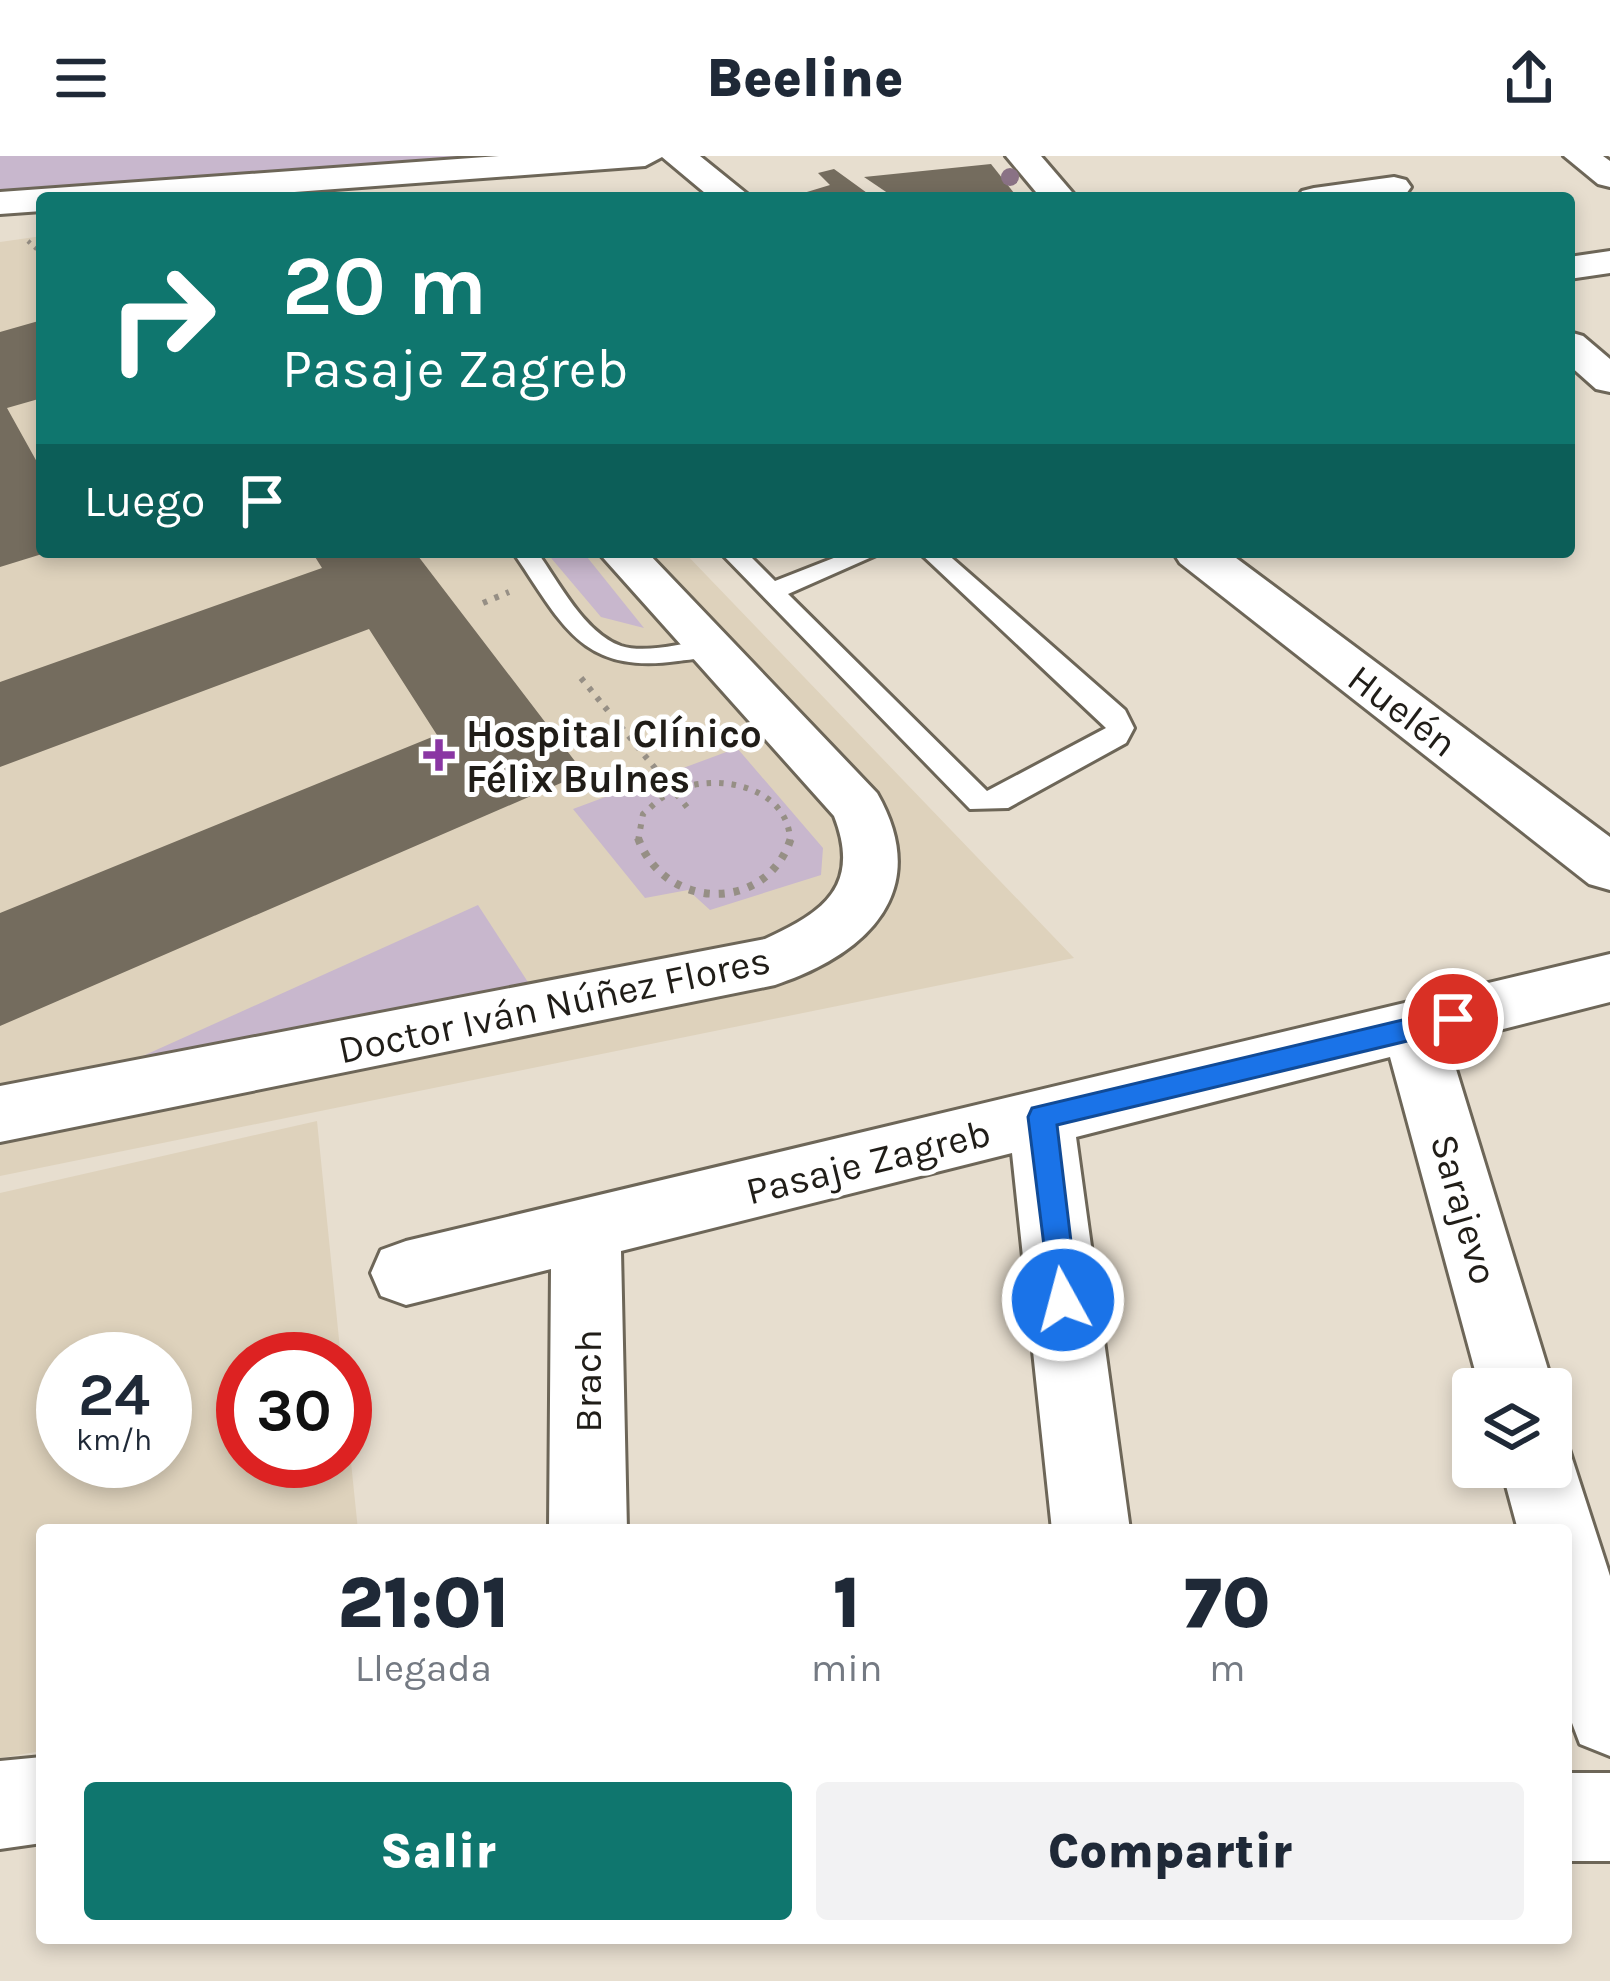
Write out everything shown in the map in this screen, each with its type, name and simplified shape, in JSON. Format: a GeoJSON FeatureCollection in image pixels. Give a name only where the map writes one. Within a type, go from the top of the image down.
{"type":"FeatureCollection","features":[{"type":"Feature","properties":{"kind":"main road"},"geometry":{"type":"LineString","coordinates":[[231,192],[314,189],[645,156]]}},
{"type":"Feature","properties":{"kind":"main road"},"geometry":{"type":"LineString","coordinates":[[678,156],[726,192]]}},
{"type":"Feature","properties":{"kind":"main road"},"geometry":{"type":"LineString","coordinates":[[0,202],[36,200]]}},
{"type":"Feature","properties":{"kind":"main road","name":"Huelén"},"geometry":{"type":"LineString","coordinates":[[1205,558],[1610,868]]}},
{"type":"Feature","properties":{"kind":"street"},"geometry":{"type":"LineString","coordinates":[[1023,156],[1055,192]]}},
{"type":"Feature","properties":{"kind":"street"},"geometry":{"type":"LineString","coordinates":[[1359,156],[1400,192]]}},
{"type":"Feature","properties":{"kind":"street"},"geometry":{"type":"LineString","coordinates":[[1581,156],[1610,177]]}},
{"type":"Feature","properties":{"kind":"street"},"geometry":{"type":"LineString","coordinates":[[1575,267],[1610,262]]}},
{"type":"Feature","properties":{"kind":"street"},"geometry":{"type":"LineString","coordinates":[[1575,329],[1610,325]]}},
{"type":"Feature","properties":{"kind":"street"},"geometry":{"type":"LineString","coordinates":[[1575,349],[1610,380]]}},
{"type":"Feature","properties":{"kind":"street","name":"Doctor Iván Núñez Flores"},"geometry":{"type":"LineString","coordinates":[[0,1114],[775,962],[836,930],[871,883],[877,856],[871,832],[839,783],[627,558]]}},
{"type":"Feature","properties":{"kind":"street","name":"Pasaje Zagreb"},"geometry":{"type":"LineString","coordinates":[[406,1273],[1610,978]]}},
{"type":"Feature","properties":{"kind":"street","name":"Sarajevo"},"geometry":{"type":"LineString","coordinates":[[1413,1029],[1511,1368]]}},
{"type":"Feature","properties":{"kind":"street"},"geometry":{"type":"LineString","coordinates":[[1042,1117],[1089,1524]]}},
{"type":"Feature","properties":{"kind":"street","name":"Brach"},"geometry":{"type":"LineString","coordinates":[[586,1232],[588,1524]]}},
{"type":"Feature","properties":{"kind":"street"},"geometry":{"type":"LineString","coordinates":[[1545,1488],[1555,1524]]}},
{"type":"Feature","properties":{"kind":"street"},"geometry":{"type":"LineString","coordinates":[[1572,1582],[1610,1714]]}},
{"type":"Feature","properties":{"kind":"street"},"geometry":{"type":"LineString","coordinates":[[0,1805],[36,1801]]}},
{"type":"Feature","properties":{"kind":"street"},"geometry":{"type":"LineString","coordinates":[[1572,1817],[1610,1817]]}},
{"type":"Feature","properties":{"kind":"lane"},"geometry":{"type":"LineString","coordinates":[[530,558],[596,645],[616,655],[641,656],[708,648]]}},
{"type":"Feature","properties":{"kind":"lane"},"geometry":{"type":"LineString","coordinates":[[738,558],[980,802],[998,801],[1117,736],[1120,728],[1114,717],[939,558]]}},
{"type":"Feature","properties":{"kind":"lane"},"geometry":{"type":"LineString","coordinates":[[771,592],[856,558]]}},
{"type":"Feature","properties":{"kind":"path"},"geometry":{"type":"LineString","coordinates":[[483,603],[510,592]]}},
{"type":"Feature","properties":{"kind":"path"},"geometry":{"type":"LineString","coordinates":[[719,780],[763,792],[778,805],[788,821],[790,839],[784,857],[770,873],[725,893],[673,886],[653,874],[640,857],[636,838],[641,819],[654,803],[673,790],[719,780]]}},
{"type":"Feature","properties":{"kind":"shaded area"},"geometry":{"type":"Polygon","coordinates":[[[0,156],[540,156],[36,192],[0,196],[0,156]]]}},
{"type":"Feature","properties":{"kind":"shaded area","name":"Hospital Clínico Félix Bulnes"},"geometry":{"type":"Polygon","coordinates":[[[36,237],[36,558],[690,558],[1074,958],[0,1176],[0,242],[36,237]]]}},
{"type":"Feature","properties":{"kind":"shaded area"},"geometry":{"type":"Polygon","coordinates":[[[551,558],[588,558],[644,628],[601,617],[551,558]]]}},
{"type":"Feature","properties":{"kind":"shaded area"},"geometry":{"type":"Polygon","coordinates":[[[737,748],[823,848],[821,875],[710,910],[688,890],[645,898],[573,809],[737,748]]]}},
{"type":"Feature","properties":{"kind":"shaded area"},"geometry":{"type":"Polygon","coordinates":[[[478,905],[535,993],[94,1078],[478,905]]]}},
{"type":"Feature","properties":{"kind":"shaded area"},"geometry":{"type":"Polygon","coordinates":[[[317,1121],[338,1332],[216,1332],[216,1488],[354,1488],[357,1524],[36,1524],[36,1752],[0,1758],[0,1193],[317,1121]]]}},
{"type":"Feature","properties":{"kind":"building"},"geometry":{"type":"Polygon","coordinates":[[[991,164],[1013,192],[886,192],[864,177],[991,164]]]}},
{"type":"Feature","properties":{"kind":"building"},"geometry":{"type":"Polygon","coordinates":[[[834,169],[866,192],[807,192],[830,185],[818,173],[834,169]]]}},
{"type":"Feature","properties":{"kind":"building"},"geometry":{"type":"Polygon","coordinates":[[[36,322],[36,400],[7,408],[36,460],[36,556],[0,567],[0,332],[36,322]]]}},
{"type":"Feature","properties":{"kind":"building"},"geometry":{"type":"Polygon","coordinates":[[[316,558],[420,558],[584,773],[0,1026],[0,913],[437,735],[369,629],[0,767],[0,682],[322,568],[316,558]]]}},
{"type":"Feature","properties":{"kind":"place","name":"Hospital Clínico Félix Bulnes"},"geometry":{"type":"Point","coordinates":[439,755]}},
{"type":"Feature","properties":{"kind":"route"},"geometry":{"type":"LineString","coordinates":[[1063,1300],[1042,1117],[1453,1019]]}}]}
